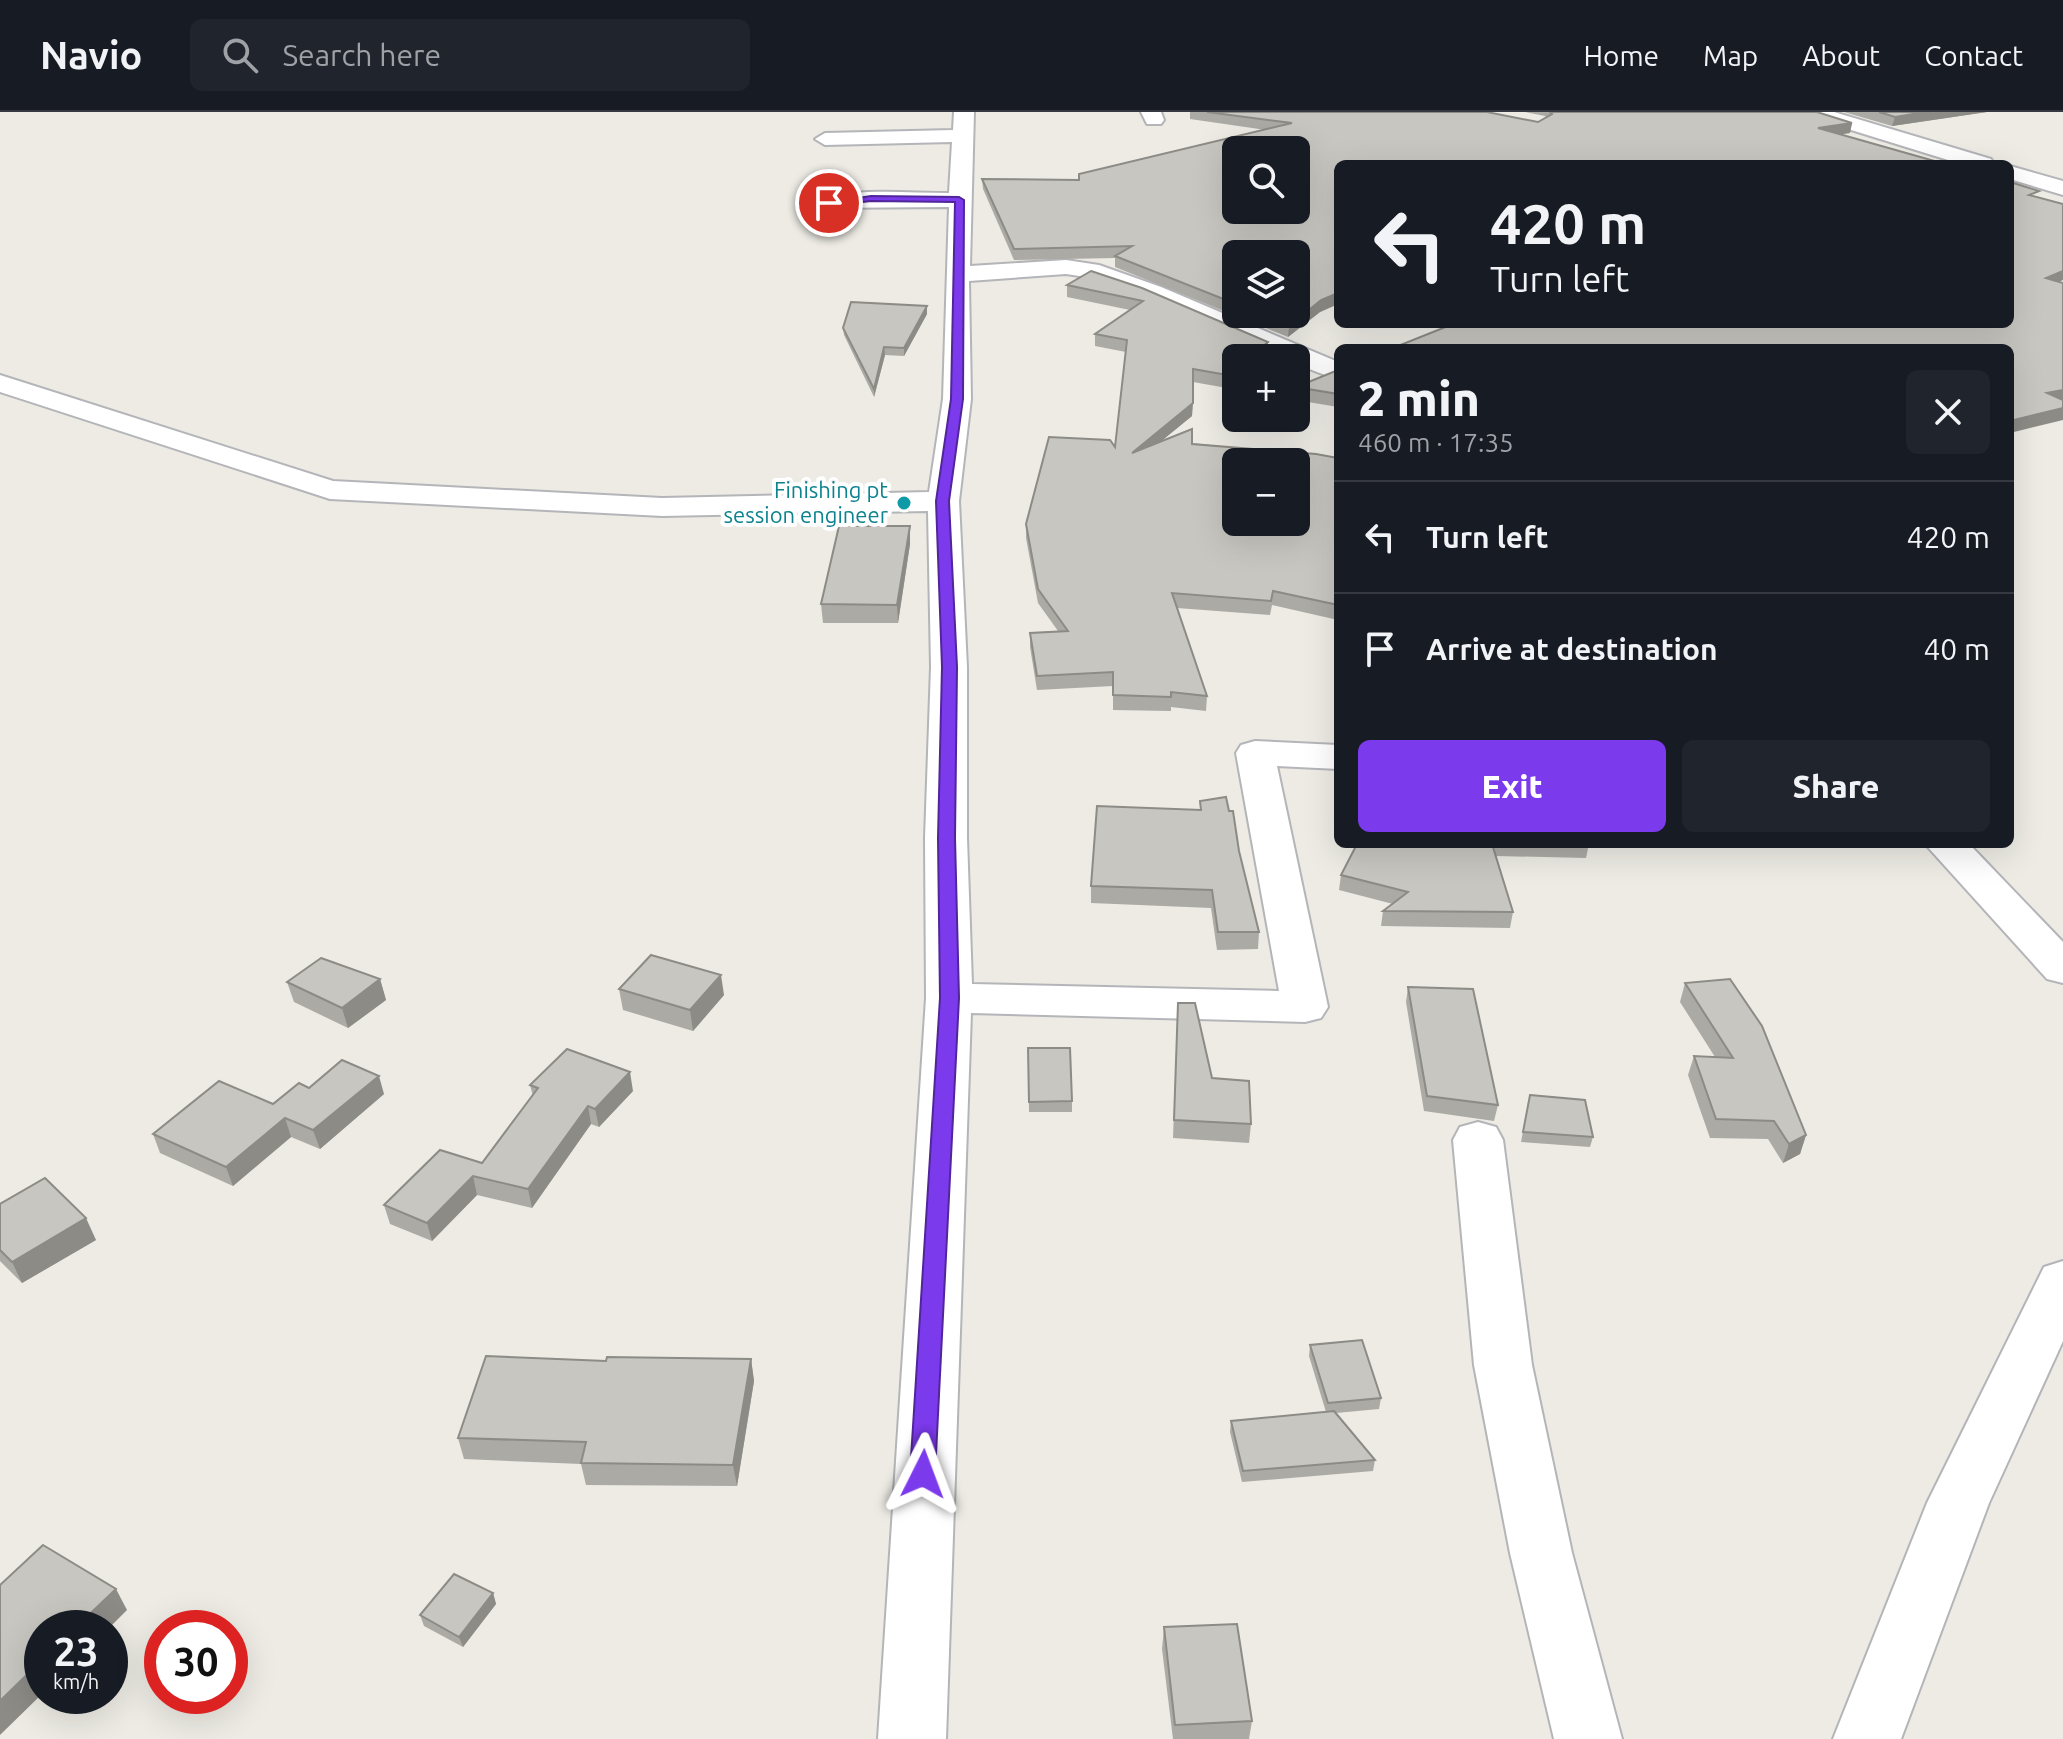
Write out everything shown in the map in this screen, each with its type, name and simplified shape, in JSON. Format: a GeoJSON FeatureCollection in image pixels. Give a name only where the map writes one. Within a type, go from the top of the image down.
{"type":"FeatureCollection","features":[{"type":"Feature","properties":{"kind":"street"},"geometry":{"type":"LineString","coordinates":[[1813,112],[1970,160]]}},
{"type":"Feature","properties":{"kind":"street"},"geometry":{"type":"LineString","coordinates":[[825,139],[962,124],[957,399],[943,501],[949,667],[946,838],[949,998],[912,1739]]}},
{"type":"Feature","properties":{"kind":"street"},"geometry":{"type":"LineString","coordinates":[[2014,173],[2063,188]]}},
{"type":"Feature","properties":{"kind":"street"},"geometry":{"type":"LineString","coordinates":[[829,203],[871,199],[959,200]]}},
{"type":"Feature","properties":{"kind":"street"},"geometry":{"type":"LineString","coordinates":[[957,274],[1066,267],[1090,270],[1152,292],[1334,370]]}},
{"type":"Feature","properties":{"kind":"street"},"geometry":{"type":"LineString","coordinates":[[0,383],[330,490],[662,507],[943,501]]}},
{"type":"Feature","properties":{"kind":"street"},"geometry":{"type":"LineString","coordinates":[[949,998],[1305,1007],[1255,753],[1334,757]]}},
{"type":"Feature","properties":{"kind":"street"},"geometry":{"type":"LineString","coordinates":[[1950,848],[2063,969]]}},
{"type":"Feature","properties":{"kind":"street"},"geometry":{"type":"LineString","coordinates":[[1478,1140],[1503,1365],[1541,1553],[1588,1739]]}},
{"type":"Feature","properties":{"kind":"street"},"geometry":{"type":"LineString","coordinates":[[1867,1739],[1958,1503],[2063,1282]]}},
{"type":"Feature","properties":{"kind":"building"},"geometry":{"type":"Polygon","coordinates":[[[1207,112],[1487,112],[1538,122],[1552,114],[1550,112],[1817,112],[1852,123],[1818,128],[1931,160],[1334,160],[1334,295],[1310,309],[1310,240],[1222,240],[1222,298],[1115,256],[1132,246],[1014,249],[982,179],[1079,180],[1079,174],[1222,140],[1222,224],[1310,224],[1310,136],[1238,136],[1292,123],[1207,112]]]}},
{"type":"Feature","properties":{"kind":"building"},"geometry":{"type":"Polygon","coordinates":[[[1879,112],[1925,112],[1895,117],[1879,112]]]}},
{"type":"Feature","properties":{"kind":"building"},"geometry":{"type":"Polygon","coordinates":[[[2014,183],[2039,191],[2029,195],[2063,204],[2063,271],[2046,278],[2063,283],[2063,390],[2047,393],[2063,400],[2063,408],[2014,420],[2014,344],[1403,344],[1443,328],[2014,328],[2014,183]]]}},
{"type":"Feature","properties":{"kind":"building"},"geometry":{"type":"Polygon","coordinates":[[[1091,271],[1142,288],[1222,322],[1222,328],[1235,328],[1268,342],[1222,344],[1222,374],[1193,369],[1193,403],[1132,453],[1192,429],[1192,444],[1242,448],[1222,448],[1222,536],[1310,536],[1310,454],[1334,457],[1334,604],[1273,591],[1271,601],[1172,593],[1207,696],[1171,692],[1171,697],[1113,695],[1113,672],[1037,676],[1030,633],[1068,631],[1038,589],[1026,524],[1049,437],[1110,440],[1115,447],[1127,340],[1095,334],[1143,301],[1067,285],[1091,271]]]}},
{"type":"Feature","properties":{"kind":"building"},"geometry":{"type":"Polygon","coordinates":[[[851,302],[927,306],[904,348],[884,347],[874,389],[843,328],[851,302]]]}},
{"type":"Feature","properties":{"kind":"building"},"geometry":{"type":"Polygon","coordinates":[[[1334,372],[1334,393],[1310,389],[1310,381],[1334,372]]]}},
{"type":"Feature","properties":{"kind":"building"},"geometry":{"type":"Polygon","coordinates":[[[839,526],[910,526],[897,605],[821,604],[839,526]]]}},
{"type":"Feature","properties":{"kind":"building"},"geometry":{"type":"Polygon","coordinates":[[[1226,797],[1229,811],[1233,811],[1239,851],[1259,932],[1218,932],[1212,890],[1091,886],[1097,806],[1201,810],[1200,801],[1226,797]]]}},
{"type":"Feature","properties":{"kind":"building"},"geometry":{"type":"Polygon","coordinates":[[[1355,848],[1493,848],[1513,912],[1383,911],[1408,892],[1341,875],[1355,848]]]}},
{"type":"Feature","properties":{"kind":"building"},"geometry":{"type":"Polygon","coordinates":[[[651,955],[721,975],[690,1010],[619,989],[651,955]]]}},
{"type":"Feature","properties":{"kind":"building"},"geometry":{"type":"Polygon","coordinates":[[[321,958],[380,979],[342,1008],[287,982],[321,958]]]}},
{"type":"Feature","properties":{"kind":"building"},"geometry":{"type":"Polygon","coordinates":[[[1730,979],[1762,1026],[1806,1135],[1789,1144],[1774,1121],[1716,1119],[1694,1056],[1733,1058],[1685,983],[1730,979]]]}},
{"type":"Feature","properties":{"kind":"building"},"geometry":{"type":"Polygon","coordinates":[[[1408,987],[1473,989],[1498,1105],[1427,1096],[1408,987]]]}},
{"type":"Feature","properties":{"kind":"building"},"geometry":{"type":"Polygon","coordinates":[[[1178,1003],[1195,1003],[1212,1078],[1249,1081],[1251,1124],[1174,1120],[1178,1003]]]}},
{"type":"Feature","properties":{"kind":"building"},"geometry":{"type":"Polygon","coordinates":[[[1028,1048],[1070,1048],[1072,1101],[1029,1102],[1028,1048]]]}},
{"type":"Feature","properties":{"kind":"building"},"geometry":{"type":"Polygon","coordinates":[[[567,1049],[630,1072],[595,1109],[588,1106],[528,1189],[473,1176],[427,1223],[384,1205],[440,1150],[482,1163],[538,1088],[530,1085],[567,1049]]]}},
{"type":"Feature","properties":{"kind":"building"},"geometry":{"type":"Polygon","coordinates":[[[342,1060],[379,1076],[313,1130],[285,1118],[226,1167],[153,1134],[219,1081],[273,1104],[299,1083],[309,1088],[342,1060]]]}},
{"type":"Feature","properties":{"kind":"building"},"geometry":{"type":"Polygon","coordinates":[[[1530,1095],[1585,1100],[1593,1137],[1523,1132],[1530,1095]]]}},
{"type":"Feature","properties":{"kind":"building"},"geometry":{"type":"Polygon","coordinates":[[[45,1178],[86,1218],[12,1262],[0,1250],[0,1204],[45,1178]]]}},
{"type":"Feature","properties":{"kind":"building"},"geometry":{"type":"Polygon","coordinates":[[[1362,1340],[1381,1398],[1328,1403],[1310,1345],[1362,1340]]]}},
{"type":"Feature","properties":{"kind":"building"},"geometry":{"type":"Polygon","coordinates":[[[486,1356],[606,1361],[607,1357],[751,1359],[733,1465],[581,1463],[586,1442],[458,1438],[486,1356]]]}},
{"type":"Feature","properties":{"kind":"building"},"geometry":{"type":"Polygon","coordinates":[[[1334,1411],[1375,1460],[1243,1471],[1231,1421],[1334,1411]]]}},
{"type":"Feature","properties":{"kind":"building"},"geometry":{"type":"Polygon","coordinates":[[[43,1545],[116,1589],[94,1610],[24,1610],[24,1678],[0,1701],[0,1585],[43,1545]]]}},
{"type":"Feature","properties":{"kind":"building"},"geometry":{"type":"Polygon","coordinates":[[[454,1574],[493,1593],[459,1637],[420,1615],[454,1574]]]}},
{"type":"Feature","properties":{"kind":"building"},"geometry":{"type":"Polygon","coordinates":[[[1237,1624],[1252,1721],[1175,1725],[1164,1627],[1237,1624]]]}},
{"type":"Feature","properties":{"kind":"place","name":"Finishing pt session engineer"},"geometry":{"type":"Point","coordinates":[904,503]}},
{"type":"Feature","properties":{"kind":"route"},"geometry":{"type":"LineString","coordinates":[[829,203],[871,199],[959,200],[957,399],[943,501],[949,667],[946,838],[949,998],[923,1474]]}}]}
